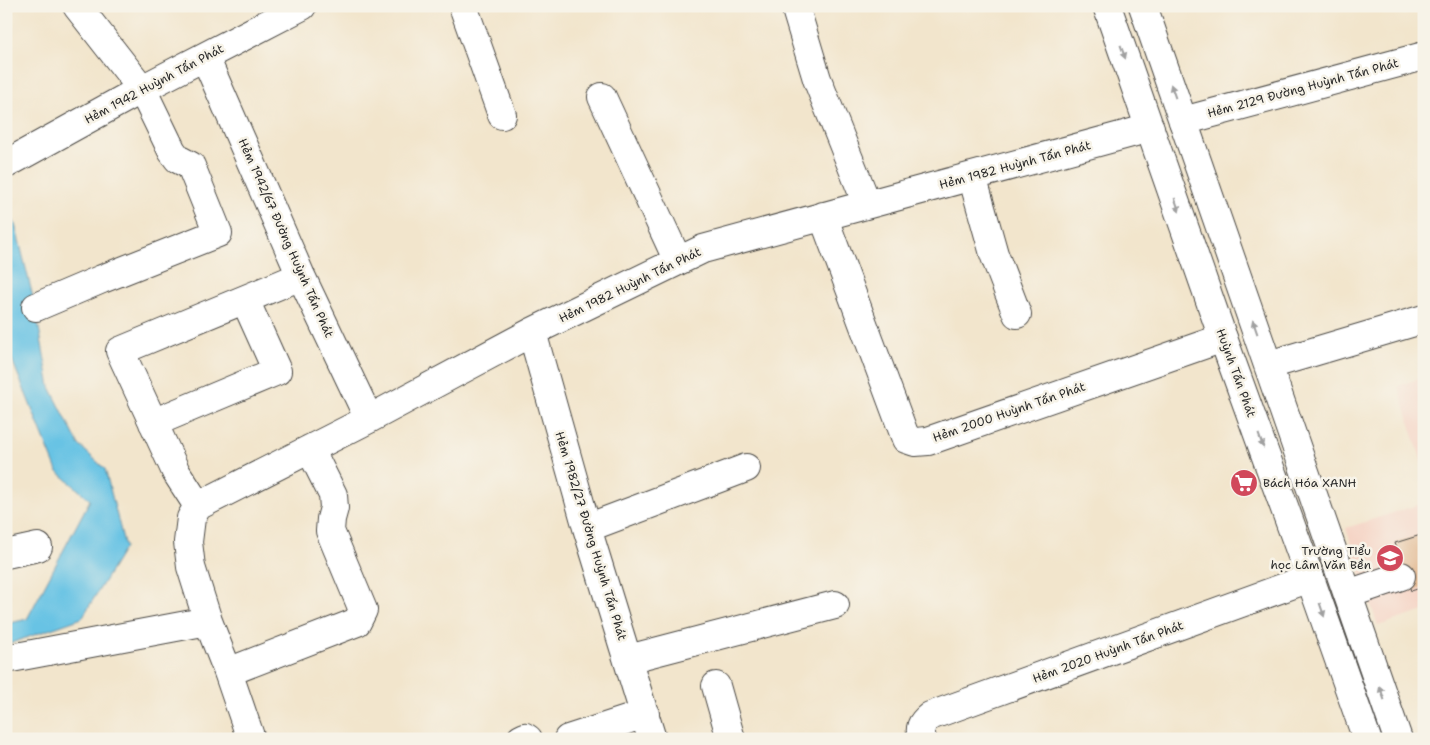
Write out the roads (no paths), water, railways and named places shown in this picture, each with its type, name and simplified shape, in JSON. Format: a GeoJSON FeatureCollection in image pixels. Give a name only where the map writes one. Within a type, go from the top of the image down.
{"type":"FeatureCollection","features":[{"type":"Feature","properties":{"kind":"street"},"geometry":{"type":"LineString","coordinates":[[36,307],[218,233],[191,166],[178,159],[172,151],[142,89],[77,6]]}},
{"type":"Feature","properties":{"kind":"street","name":"Hẻm 1942 Huỳnh Tấn Phát"},"geometry":{"type":"LineString","coordinates":[[6,164],[142,89],[205,57],[261,16],[302,6]]}},
{"type":"Feature","properties":{"kind":"street"},"geometry":{"type":"LineString","coordinates":[[464,6],[502,115]]}},
{"type":"Feature","properties":{"kind":"street"},"geometry":{"type":"LineString","coordinates":[[795,6],[817,79],[866,204]]}},
{"type":"Feature","properties":{"kind":"street","name":"Huỳnh Tấn Phát"},"geometry":{"type":"LineString","coordinates":[[1107,6],[1223,338],[1367,739]]}},
{"type":"Feature","properties":{"kind":"street"},"geometry":{"type":"LineString","coordinates":[[1143,6],[1398,739]]}},
{"type":"Feature","properties":{"kind":"street","name":"Hẻm 2129 Đường Huỳnh Tấn Phát"},"geometry":{"type":"LineString","coordinates":[[1183,121],[1424,56]]}},
{"type":"Feature","properties":{"kind":"street","name":"Hẻm 1942/67 Đường Huỳnh Tấn Phát"},"geometry":{"type":"LineString","coordinates":[[205,57],[301,276],[368,419]]}},
{"type":"Feature","properties":{"kind":"street"},"geometry":{"type":"LineString","coordinates":[[602,97],[678,261]]}},
{"type":"Feature","properties":{"kind":"street","name":"Hẻm 1982 Huỳnh Tấn Phát"},"geometry":{"type":"LineString","coordinates":[[198,506],[532,332],[703,249],[1150,128]]}},
{"type":"Feature","properties":{"kind":"street"},"geometry":{"type":"LineString","coordinates":[[972,176],[994,254],[1017,314]]}},
{"type":"Feature","properties":{"kind":"street","name":"Hẻm 2000 Huỳnh Tấn Phát"},"geometry":{"type":"LineString","coordinates":[[823,216],[906,439],[915,442],[928,441],[1223,338]]}},
{"type":"Feature","properties":{"kind":"street"},"geometry":{"type":"LineString","coordinates":[[245,737],[228,672],[208,621],[191,566],[188,542],[191,518],[198,506],[176,472],[120,350],[301,276]]}},
{"type":"Feature","properties":{"kind":"street"},"geometry":{"type":"LineString","coordinates":[[153,423],[277,371],[245,300]]}},
{"type":"Feature","properties":{"kind":"street"},"geometry":{"type":"LineString","coordinates":[[1268,365],[1424,319]]}},
{"type":"Feature","properties":{"kind":"street","name":"Hẻm 1982/27 Đường Huỳnh Tấn Phát"},"geometry":{"type":"LineString","coordinates":[[532,332],[587,528],[649,726]]}},
{"type":"Feature","properties":{"kind":"street"},"geometry":{"type":"LineString","coordinates":[[228,672],[357,622],[364,610],[330,531],[334,508],[333,495],[310,449]]}},
{"type":"Feature","properties":{"kind":"street"},"geometry":{"type":"LineString","coordinates":[[587,528],[746,468]]}},
{"type":"Feature","properties":{"kind":"street"},"geometry":{"type":"LineString","coordinates":[[1288,515],[1317,505]]}},
{"type":"Feature","properties":{"kind":"street"},"geometry":{"type":"LineString","coordinates":[[6,554],[38,546]]}},
{"type":"Feature","properties":{"kind":"street"},"geometry":{"type":"LineString","coordinates":[[1348,594],[1401,576]]}},
{"type":"Feature","properties":{"kind":"street","name":"Hẻm 2020 Huỳnh Tấn Phát"},"geometry":{"type":"LineString","coordinates":[[922,739],[920,730],[923,722],[930,716],[1310,578]]}},
{"type":"Feature","properties":{"kind":"street"},"geometry":{"type":"LineString","coordinates":[[628,659],[836,605]]}},
{"type":"Feature","properties":{"kind":"street"},"geometry":{"type":"LineString","coordinates":[[6,659],[208,621]]}},
{"type":"Feature","properties":{"kind":"street"},"geometry":{"type":"LineString","coordinates":[[716,686],[731,739]]}},
{"type":"Feature","properties":{"kind":"street"},"geometry":{"type":"LineString","coordinates":[[568,739],[649,726]]}},
{"type":"Feature","properties":{"kind":"street"},"geometry":{"type":"LineString","coordinates":[[521,739],[526,737],[528,739]]}},
{"type":"Feature","properties":{"kind":"water"},"geometry":{"type":"Polygon","coordinates":[[[6,212],[15,224],[34,301],[50,387],[79,445],[105,469],[125,547],[82,618],[6,645],[6,624],[27,619],[90,500],[57,471],[6,345],[6,212]]]}},
{"type":"Feature","properties":{"kind":"place","name":"Bách Hóa XANH"},"geometry":{"type":"Point","coordinates":[1244,483]}},
{"type":"Feature","properties":{"kind":"place","name":"Trường Tiểu học Lâm Văn Bền"},"geometry":{"type":"Point","coordinates":[1390,558]}}]}
